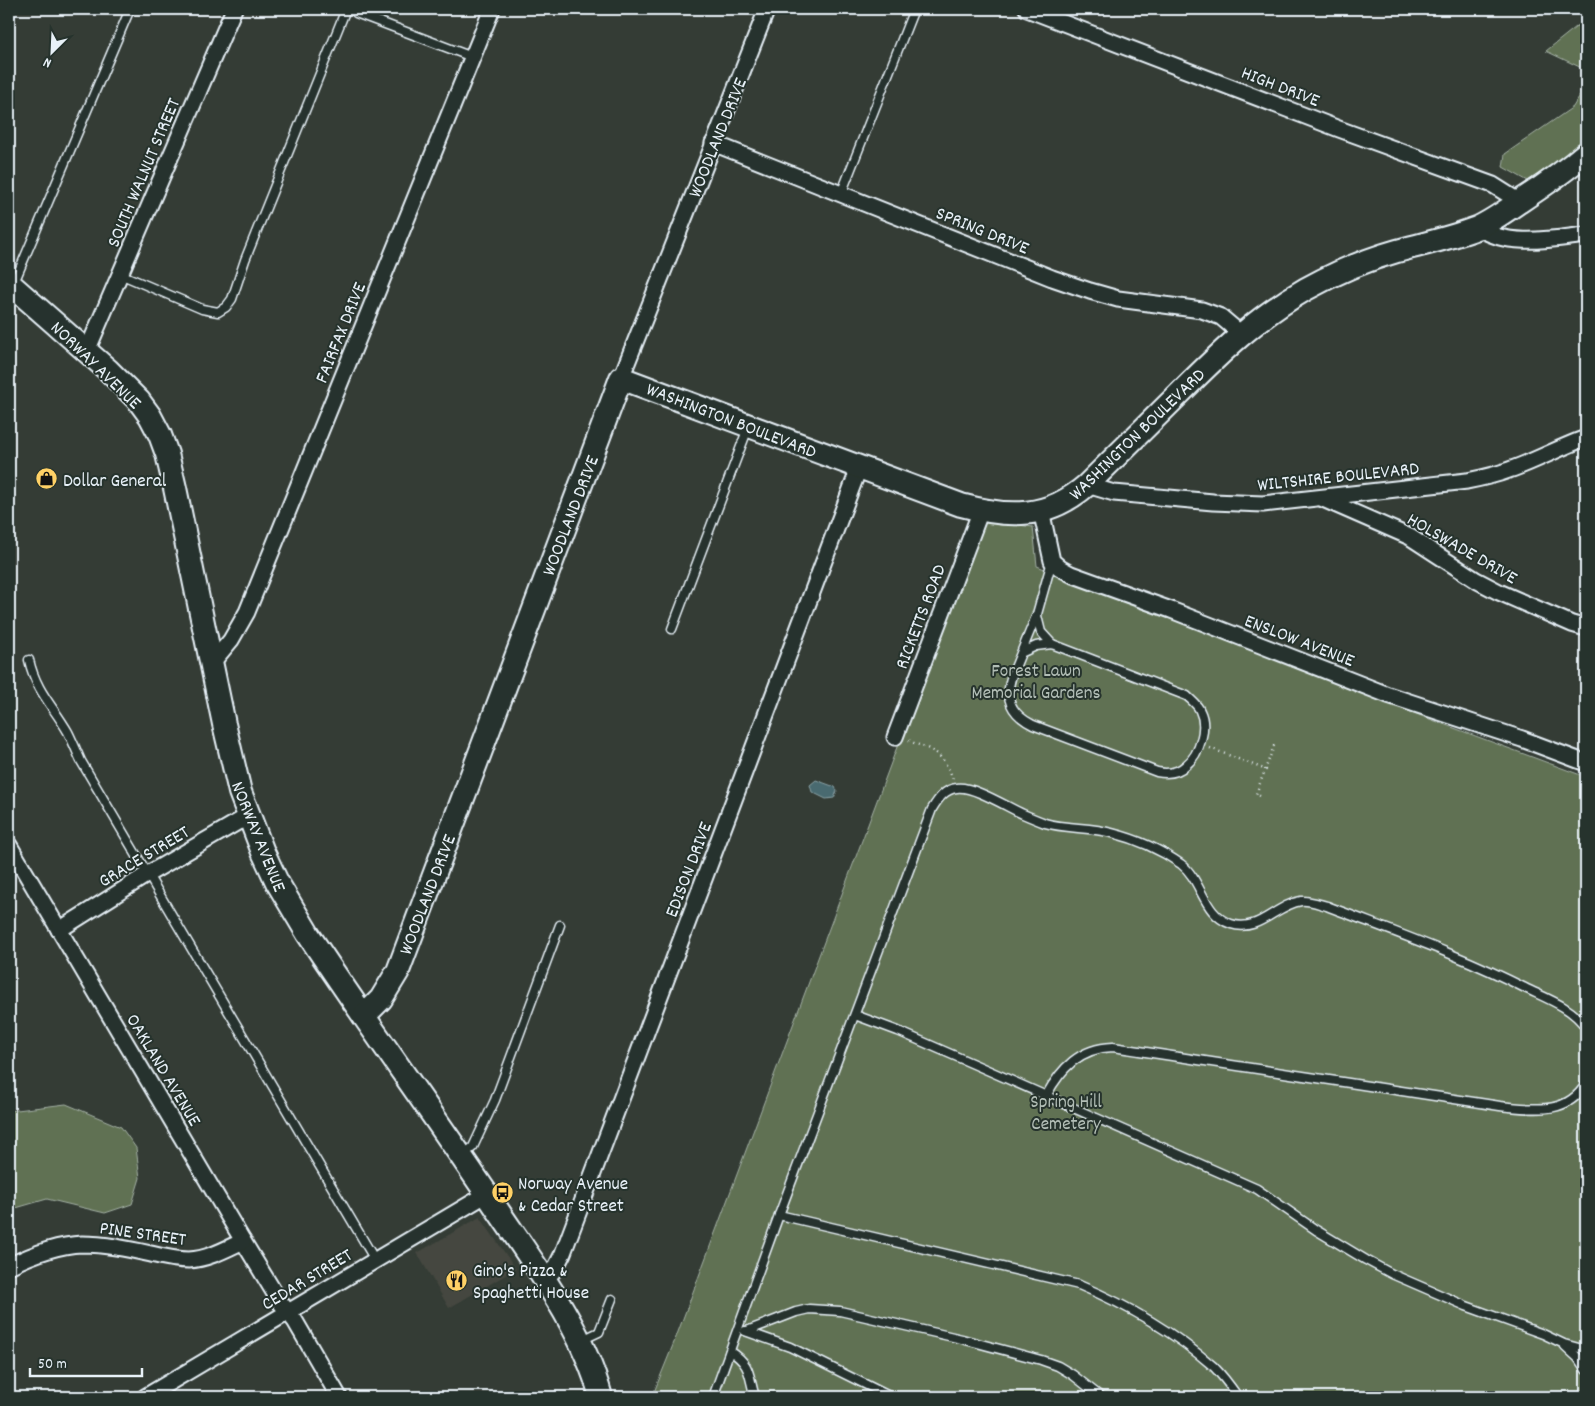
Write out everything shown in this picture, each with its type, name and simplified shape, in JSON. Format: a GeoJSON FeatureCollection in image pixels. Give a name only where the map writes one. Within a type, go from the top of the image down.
{"type":"FeatureCollection","features":[{"type":"Feature","properties":{"kind":"street","name":"SOUTH WALNUT STREET"},"geometry":{"type":"LineString","coordinates":[[87,351],[234,9]]}},
{"type":"Feature","properties":{"kind":"street","name":"FAIRFAX DRIVE"},"geometry":{"type":"LineString","coordinates":[[211,664],[231,640],[247,612],[492,9]]}},
{"type":"Feature","properties":{"kind":"street","name":"WOODLAND DRIVE"},"geometry":{"type":"LineString","coordinates":[[364,1016],[381,999],[398,971],[621,378],[767,9]]}},
{"type":"Feature","properties":{"kind":"street","name":"HIGH DRIVE"},"geometry":{"type":"LineString","coordinates":[[1027,9],[1339,129],[1493,185],[1520,202]]}},
{"type":"Feature","properties":{"kind":"street","name":"SPRING DRIVE"},"geometry":{"type":"LineString","coordinates":[[713,143],[991,254],[1090,291],[1118,299],[1202,310],[1221,317],[1241,334]]}},
{"type":"Feature","properties":{"kind":"street","name":"WASHINGTON BOULEVARD"},"geometry":{"type":"LineString","coordinates":[[621,378],[859,468],[981,510],[1011,514],[1041,510],[1066,501],[1087,485],[1241,334],[1266,314],[1329,277],[1373,259],[1457,235],[1478,227],[1520,202],[1563,172],[1586,153]]}},
{"type":"Feature","properties":{"kind":"street"},"geometry":{"type":"LineString","coordinates":[[1478,227],[1487,234],[1498,238],[1514,240],[1586,235]]}},
{"type":"Feature","properties":{"kind":"street","name":"NORWAY AVENUE"},"geometry":{"type":"LineString","coordinates":[[11,285],[120,382],[139,401],[150,416],[167,454],[233,768],[248,816],[263,852],[287,901],[324,958],[562,1305],[595,1375],[601,1397]]}},
{"type":"Feature","properties":{"kind":"street","name":"WILTSHIRE BOULEVARD"},"geometry":{"type":"LineString","coordinates":[[1087,485],[1114,493],[1244,504],[1280,503],[1467,481],[1511,470],[1567,444],[1586,438]]}},
{"type":"Feature","properties":{"kind":"street","name":"EDISON DRIVE"},"geometry":{"type":"LineString","coordinates":[[545,1280],[555,1269],[563,1253],[859,468]]}},
{"type":"Feature","properties":{"kind":"street","name":"HOLSWADE DRIVE"},"geometry":{"type":"LineString","coordinates":[[1321,498],[1410,537],[1476,580],[1499,592],[1572,624],[1586,628]]}},
{"type":"Feature","properties":{"kind":"street","name":"RICKETTS ROAD"},"geometry":{"type":"LineString","coordinates":[[896,733],[981,510]]}},
{"type":"Feature","properties":{"kind":"street"},"geometry":{"type":"LineString","coordinates":[[1041,510],[1052,561]]}},
{"type":"Feature","properties":{"kind":"street","name":"ENSLOW AVENUE"},"geometry":{"type":"LineString","coordinates":[[1052,561],[1071,574],[1171,610],[1388,695],[1586,762]]}},
{"type":"Feature","properties":{"kind":"street","name":"GRACE STREET"},"geometry":{"type":"LineString","coordinates":[[59,930],[148,874],[248,816]]}},
{"type":"Feature","properties":{"kind":"street","name":"OAKLAND AVENUE"},"geometry":{"type":"LineString","coordinates":[[9,845],[243,1241],[280,1302],[295,1322],[339,1397]]}},
{"type":"Feature","properties":{"kind":"street","name":"CEDAR STREET"},"geometry":{"type":"LineString","coordinates":[[145,1397],[487,1194]]}},
{"type":"Feature","properties":{"kind":"street","name":"PINE STREET"},"geometry":{"type":"LineString","coordinates":[[9,1266],[51,1250],[83,1244],[112,1246],[189,1260],[223,1251],[243,1241]]}},
{"type":"Feature","properties":{"kind":"lane"},"geometry":{"type":"LineString","coordinates":[[11,285],[130,9]]}},
{"type":"Feature","properties":{"kind":"lane"},"geometry":{"type":"LineString","coordinates":[[120,274],[202,309],[218,312],[232,300],[254,234],[346,9]]}},
{"type":"Feature","properties":{"kind":"lane"},"geometry":{"type":"LineString","coordinates":[[841,194],[914,9]]}},
{"type":"Feature","properties":{"kind":"lane"},"geometry":{"type":"LineString","coordinates":[[356,13],[472,57]]}},
{"type":"Feature","properties":{"kind":"lane"},"geometry":{"type":"LineString","coordinates":[[672,629],[749,426]]}},
{"type":"Feature","properties":{"kind":"lane"},"geometry":{"type":"LineString","coordinates":[[1037,614],[1041,632],[1052,644],[1187,696],[1200,710],[1204,727],[1199,744],[1190,761],[1174,772],[1157,772],[1025,721],[1013,710],[1008,693],[1009,684],[1037,614],[1052,561]]}},
{"type":"Feature","properties":{"kind":"lane"},"geometry":{"type":"LineString","coordinates":[[1021,653],[1036,646],[1052,644]]}},
{"type":"Feature","properties":{"kind":"lane"},"geometry":{"type":"LineString","coordinates":[[29,660],[32,675],[40,690],[67,732],[82,761],[375,1260]]}},
{"type":"Feature","properties":{"kind":"lane"},"geometry":{"type":"LineString","coordinates":[[713,1397],[932,809],[945,792],[956,788],[970,790],[1046,823],[1111,832],[1169,856],[1183,865],[1191,874],[1212,911],[1230,924],[1252,925],[1300,901],[1327,906],[1489,970],[1569,1010],[1582,1021],[1586,1028]]}},
{"type":"Feature","properties":{"kind":"lane"},"geometry":{"type":"LineString","coordinates":[[461,1156],[473,1146],[495,1100],[560,925]]}},
{"type":"Feature","properties":{"kind":"lane"},"geometry":{"type":"LineString","coordinates":[[856,1015],[898,1031],[1257,1190],[1324,1235],[1392,1274],[1564,1344],[1586,1350]]}},
{"type":"Feature","properties":{"kind":"lane"},"geometry":{"type":"LineString","coordinates":[[1046,1096],[1059,1075],[1080,1056],[1100,1047],[1113,1046],[1531,1109],[1547,1109],[1560,1106],[1573,1099],[1586,1084]]}},
{"type":"Feature","properties":{"kind":"lane"},"geometry":{"type":"LineString","coordinates":[[780,1215],[1079,1285],[1111,1298],[1148,1319],[1214,1368],[1238,1397]]}},
{"type":"Feature","properties":{"kind":"lane"},"geometry":{"type":"LineString","coordinates":[[580,1341],[599,1332],[612,1299]]}},
{"type":"Feature","properties":{"kind":"lane"},"geometry":{"type":"LineString","coordinates":[[747,1331],[796,1312],[809,1309],[840,1311],[962,1339],[1041,1360],[1058,1366],[1073,1375],[1101,1397]]}},
{"type":"Feature","properties":{"kind":"lane"},"geometry":{"type":"LineString","coordinates":[[739,1328],[790,1347],[891,1397]]}},
{"type":"Feature","properties":{"kind":"lane"},"geometry":{"type":"LineString","coordinates":[[1564,1344],[1578,1358],[1586,1370]]}},
{"type":"Feature","properties":{"kind":"lane"},"geometry":{"type":"LineString","coordinates":[[730,1351],[747,1366],[755,1397]]}},
{"type":"Feature","properties":{"kind":"path"},"geometry":{"type":"LineString","coordinates":[[896,733],[941,757],[956,788]]}},
{"type":"Feature","properties":{"kind":"path"},"geometry":{"type":"LineString","coordinates":[[1204,746],[1267,771]]}},
{"type":"Feature","properties":{"kind":"path"},"geometry":{"type":"LineString","coordinates":[[1260,796],[1256,794],[1267,771],[1274,746],[1278,747]]}},
{"type":"Feature","properties":{"kind":"shaded area"},"geometry":{"type":"Polygon","coordinates":[[[480,1217],[516,1269],[449,1308],[417,1253],[480,1217]]]}},
{"type":"Feature","properties":{"kind":"green space"},"geometry":{"type":"Polygon","coordinates":[[[1586,19],[1586,70],[1546,51],[1586,19]]]}},
{"type":"Feature","properties":{"kind":"green space"},"geometry":{"type":"Polygon","coordinates":[[[1586,85],[1586,143],[1528,181],[1503,167],[1505,154],[1573,107],[1586,85]]]}},
{"type":"Feature","properties":{"kind":"green space","name":"Spring Hill Cemetery"},"geometry":{"type":"Polygon","coordinates":[[[982,520],[1033,527],[1037,566],[1373,698],[1586,777],[1586,1397],[652,1397],[982,520]]]}},
{"type":"Feature","properties":{"kind":"green space"},"geometry":{"type":"Polygon","coordinates":[[[66,1104],[121,1127],[136,1148],[140,1178],[132,1204],[105,1213],[47,1199],[9,1210],[9,1111],[66,1104]]]}},
{"type":"Feature","properties":{"kind":"water"},"geometry":{"type":"Polygon","coordinates":[[[816,780],[835,787],[837,791],[834,798],[826,799],[812,792],[810,785],[816,780]]]}},
{"type":"Feature","properties":{"kind":"place","name":"Dollar General"},"geometry":{"type":"Point","coordinates":[47,479]}},
{"type":"Feature","properties":{"kind":"place","name":"Norway Avenue & Cedar Street"},"geometry":{"type":"Point","coordinates":[502,1193]}},
{"type":"Feature","properties":{"kind":"place","name":"Gino's Pizza & Spaghetti House"},"geometry":{"type":"Point","coordinates":[457,1280]}},
{"type":"Feature","properties":{"kind":"park label","name":"Forest Lawn Memorial Gardens"},"geometry":{"type":"Point","coordinates":[1036,680]}}]}
